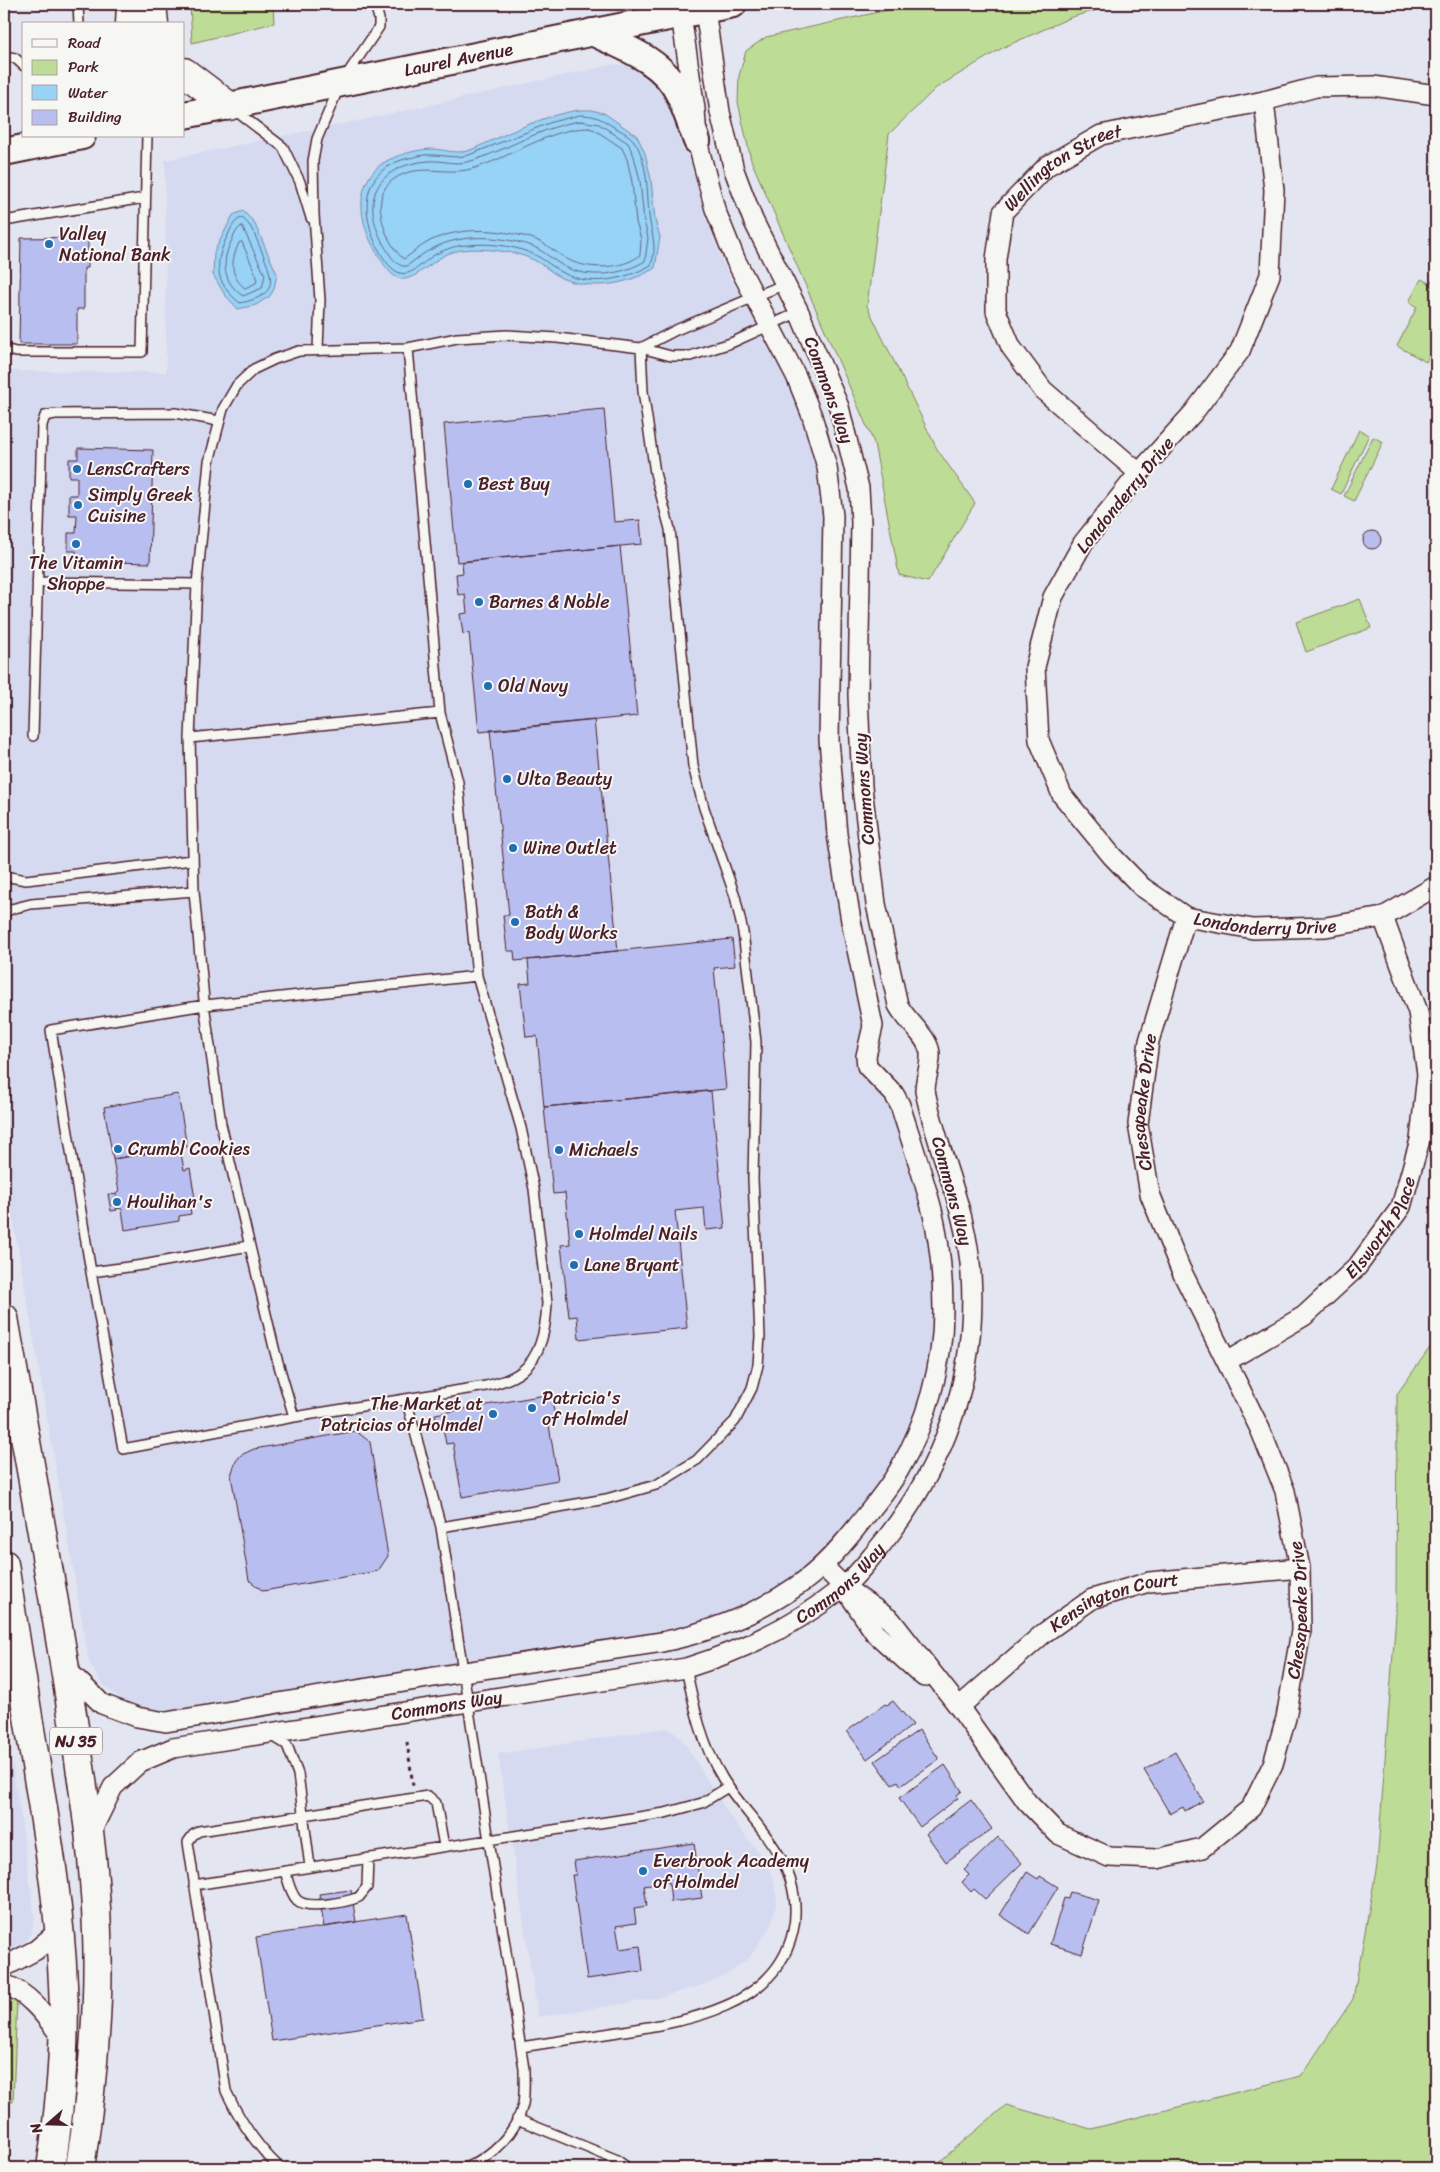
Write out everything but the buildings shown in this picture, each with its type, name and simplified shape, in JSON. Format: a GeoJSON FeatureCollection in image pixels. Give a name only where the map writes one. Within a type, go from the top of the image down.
{"type":"FeatureCollection","features":[{"type":"Feature","properties":{"kind":"highway"},"geometry":{"type":"LineString","coordinates":[[130,22],[131,4]]}},
{"type":"Feature","properties":{"kind":"highway"},"geometry":{"type":"LineString","coordinates":[[152,4],[154,22]]}},
{"type":"Feature","properties":{"kind":"highway"},"geometry":{"type":"LineString","coordinates":[[185,73],[229,106]]}},
{"type":"Feature","properties":{"kind":"highway","name":"NJ 35"},"geometry":{"type":"LineString","coordinates":[[4,1318],[65,1668],[90,1834],[97,1931],[97,2017],[90,2102],[80,2168]]}},
{"type":"Feature","properties":{"kind":"highway","name":"NJ 35"},"geometry":{"type":"LineString","coordinates":[[4,1564],[49,1845],[60,1930],[64,1984],[63,2040],[60,2098],[50,2168]]}},
{"type":"Feature","properties":{"kind":"main road","name":"Laurel Avenue"},"geometry":{"type":"LineString","coordinates":[[185,115],[592,32],[692,8],[733,4]]}},
{"type":"Feature","properties":{"kind":"main road"},"geometry":{"type":"LineString","coordinates":[[592,32],[641,55],[668,78],[678,92],[697,141]]}},
{"type":"Feature","properties":{"kind":"main road"},"geometry":{"type":"LineString","coordinates":[[4,152],[50,139]]}},
{"type":"Feature","properties":{"kind":"street","name":"Commons Way"},"geometry":{"type":"LineString","coordinates":[[65,1668],[102,1704],[137,1717],[166,1722],[464,1672],[662,1642],[692,1635],[723,1625],[776,1599],[797,1587],[823,1566],[877,1502],[898,1471],[918,1434],[930,1397],[939,1353],[943,1314],[941,1273],[932,1210],[900,1105],[894,1094],[869,1070],[866,1060],[873,1026],[851,921],[837,834],[829,740],[832,516],[830,490],[821,442],[796,376],[736,261],[715,209],[697,141],[692,8]]}},
{"type":"Feature","properties":{"kind":"street","name":"Commons Way"},"geometry":{"type":"LineString","coordinates":[[90,1834],[113,1786],[140,1762],[172,1748],[686,1668],[719,1658],[750,1644],[794,1620],[844,1587],[894,1529],[922,1487],[951,1426],[968,1353],[972,1316],[971,1274],[966,1232],[958,1199],[926,1098],[925,1079],[930,1055],[928,1045],[904,1018],[898,1005],[876,904],[862,787],[858,704],[861,522],[859,488],[839,406],[800,312],[753,220],[734,170],[692,8]]}},
{"type":"Feature","properties":{"kind":"street"},"geometry":{"type":"LineString","coordinates":[[1264,101],[1316,87],[1373,86],[1436,95]]}},
{"type":"Feature","properties":{"kind":"street","name":"Londonderry Drive"},"geometry":{"type":"LineString","coordinates":[[1264,101],[1274,190],[1270,275],[1240,351],[1194,412],[1139,473],[1083,543],[1053,598],[1035,667],[1040,740],[1062,795],[1112,856],[1142,887],[1186,917],[1253,929],[1326,927],[1383,917],[1436,886]]}},
{"type":"Feature","properties":{"kind":"street","name":"Wellington Street"},"geometry":{"type":"LineString","coordinates":[[1139,473],[1043,390],[1011,347],[996,311],[996,259],[1003,212],[1047,166],[1101,135],[1264,101]]}},
{"type":"Feature","properties":{"kind":"street","name":"Chesapeake Drive"},"geometry":{"type":"LineString","coordinates":[[823,1566],[844,1587],[875,1633],[959,1707],[1027,1802],[1058,1834],[1110,1857],[1157,1859],[1202,1848],[1250,1808],[1273,1764],[1286,1718],[1301,1631],[1300,1568],[1285,1491],[1260,1429],[1180,1268],[1150,1194],[1138,1124],[1149,1041],[1186,917]]}},
{"type":"Feature","properties":{"kind":"street","name":"Elsworth Place"},"geometry":{"type":"LineString","coordinates":[[1227,1361],[1304,1316],[1357,1267],[1401,1207],[1420,1140],[1427,1074],[1418,1012],[1383,917]]}},
{"type":"Feature","properties":{"kind":"street","name":"Kensington Court"},"geometry":{"type":"LineString","coordinates":[[959,1707],[1044,1633],[1092,1599],[1149,1582],[1300,1568]]}},
{"type":"Feature","properties":{"kind":"street"},"geometry":{"type":"LineString","coordinates":[[4,1967],[36,1950],[60,1930]]}},
{"type":"Feature","properties":{"kind":"street"},"geometry":{"type":"LineString","coordinates":[[4,1984],[12,1987],[36,2004],[63,2040]]}},
{"type":"Feature","properties":{"kind":"lane"},"geometry":{"type":"LineString","coordinates":[[78,4],[79,22]]}},
{"type":"Feature","properties":{"kind":"lane"},"geometry":{"type":"LineString","coordinates":[[318,349],[320,300],[314,214],[313,161],[317,139],[341,83],[378,27],[379,19],[375,4]]}},
{"type":"Feature","properties":{"kind":"lane"},"geometry":{"type":"LineString","coordinates":[[4,56],[14,58],[22,64]]}},
{"type":"Feature","properties":{"kind":"lane"},"geometry":{"type":"LineString","coordinates":[[229,106],[283,147],[300,182],[317,249]]}},
{"type":"Feature","properties":{"kind":"lane"},"geometry":{"type":"LineString","coordinates":[[4,349],[16,352],[142,352],[146,138]]}},
{"type":"Feature","properties":{"kind":"lane"},"geometry":{"type":"LineString","coordinates":[[4,221],[144,198]]}},
{"type":"Feature","properties":{"kind":"lane"},"geometry":{"type":"LineString","coordinates":[[642,348],[676,330],[785,284]]}},
{"type":"Feature","properties":{"kind":"lane"},"geometry":{"type":"LineString","coordinates":[[294,1418],[275,1352],[221,1124],[205,1005],[194,891],[190,738],[197,584],[209,462],[223,409],[237,385],[254,369],[291,353],[318,349],[408,348],[457,338],[507,335],[557,338],[642,348],[671,356],[690,356],[707,352],[800,312]]}},
{"type":"Feature","properties":{"kind":"lane"},"geometry":{"type":"LineString","coordinates":[[408,348],[440,713],[458,782],[477,976],[518,1113],[534,1189],[547,1302],[542,1340],[523,1370],[508,1380],[486,1386],[123,1449],[91,1272],[51,1030],[205,1005],[477,976]]}},
{"type":"Feature","properties":{"kind":"lane"},"geometry":{"type":"LineString","coordinates":[[441,1527],[606,1499],[656,1485],[698,1460],[735,1421],[752,1388],[758,1365],[760,1336],[753,1179],[756,1042],[744,932],[735,896],[704,808],[693,766],[670,528],[654,464],[643,391],[642,348]]}},
{"type":"Feature","properties":{"kind":"lane"},"geometry":{"type":"LineString","coordinates":[[33,736],[42,425],[45,416],[55,414],[175,413],[219,420]]}},
{"type":"Feature","properties":{"kind":"lane"},"geometry":{"type":"LineString","coordinates":[[37,582],[197,584]]}},
{"type":"Feature","properties":{"kind":"lane"},"geometry":{"type":"LineString","coordinates":[[190,738],[440,713]]}},
{"type":"Feature","properties":{"kind":"lane"},"geometry":{"type":"LineString","coordinates":[[4,876],[26,880],[192,860]]}},
{"type":"Feature","properties":{"kind":"lane"},"geometry":{"type":"LineString","coordinates":[[4,914],[11,909],[31,904],[194,891]]}},
{"type":"Feature","properties":{"kind":"lane"},"geometry":{"type":"LineString","coordinates":[[91,1272],[249,1246]]}},
{"type":"Feature","properties":{"kind":"lane"},"geometry":{"type":"LineString","coordinates":[[406,1399],[441,1527],[521,2047],[524,2094],[517,2119],[504,2140],[494,2150],[481,2160],[465,2168]]}},
{"type":"Feature","properties":{"kind":"lane"},"geometry":{"type":"LineString","coordinates":[[521,2047],[695,2018],[730,2004],[756,1988],[774,1970],[788,1948],[792,1937],[796,1912],[792,1888],[784,1864],[728,1787],[710,1755],[701,1733],[686,1668]]}},
{"type":"Feature","properties":{"kind":"lane"},"geometry":{"type":"LineString","coordinates":[[269,1733],[287,1745],[298,1774],[310,1867]]}},
{"type":"Feature","properties":{"kind":"lane"},"geometry":{"type":"LineString","coordinates":[[194,1885],[678,1811],[702,1803],[728,1787]]}},
{"type":"Feature","properties":{"kind":"lane"},"geometry":{"type":"LineString","coordinates":[[280,2168],[260,2148],[240,2120],[226,2091],[188,1842],[199,1831],[428,1796],[436,1803],[444,1846]]}},
{"type":"Feature","properties":{"kind":"lane"},"geometry":{"type":"LineString","coordinates":[[285,1871],[292,1893],[298,1901],[311,1906],[359,1897],[367,1887],[368,1858]]}},
{"type":"Feature","properties":{"kind":"lane"},"geometry":{"type":"LineString","coordinates":[[517,2119],[614,2159],[628,2168]]}},
{"type":"Feature","properties":{"kind":"path"},"geometry":{"type":"LineString","coordinates":[[407,1742],[413,1787]]}},
{"type":"Feature","properties":{"kind":"shaded area"},"geometry":{"type":"Polygon","coordinates":[[[614,64],[630,66],[644,71],[659,82],[675,106],[706,218],[724,265],[787,379],[804,422],[817,468],[823,516],[822,626],[863,1020],[860,1068],[867,1082],[882,1095],[890,1106],[914,1183],[927,1234],[934,1287],[932,1346],[920,1403],[906,1439],[888,1474],[834,1542],[784,1584],[757,1600],[727,1614],[664,1634],[165,1711],[149,1709],[132,1704],[114,1694],[101,1683],[89,1662],[4,1167],[4,371],[166,372],[165,160],[366,119],[614,64]]]}},
{"type":"Feature","properties":{"kind":"shaded area"},"geometry":{"type":"Polygon","coordinates":[[[4,1717],[35,1919],[31,1933],[23,1945],[4,1957],[4,1717]]]}},
{"type":"Feature","properties":{"kind":"shaded area","name":"Everbrook Academy of Holmdel"},"geometry":{"type":"Polygon","coordinates":[[[666,1728],[675,1732],[684,1742],[728,1813],[762,1857],[773,1876],[777,1901],[771,1925],[750,1957],[728,1974],[703,1985],[654,1999],[538,2017],[498,1754],[666,1728]]]}},
{"type":"Feature","properties":{"kind":"green space"},"geometry":{"type":"Polygon","coordinates":[[[190,4],[273,4],[274,23],[192,43],[190,4]]]}},
{"type":"Feature","properties":{"kind":"green space"},"geometry":{"type":"Polygon","coordinates":[[[915,4],[1118,4],[1072,17],[1004,47],[936,88],[889,134],[867,306],[937,449],[975,503],[928,582],[899,575],[874,443],[751,160],[738,102],[739,76],[746,51],[766,37],[915,4]]]}},
{"type":"Feature","properties":{"kind":"green space"},"geometry":{"type":"Polygon","coordinates":[[[1421,279],[1429,283],[1432,281],[1436,283],[1436,342],[1426,362],[1397,346],[1417,307],[1409,302],[1421,279]]]}},
{"type":"Feature","properties":{"kind":"green space"},"geometry":{"type":"Polygon","coordinates":[[[1359,430],[1369,435],[1341,494],[1331,489],[1359,430]]]}},
{"type":"Feature","properties":{"kind":"green space"},"geometry":{"type":"Polygon","coordinates":[[[1373,437],[1383,442],[1354,501],[1344,496],[1373,437]]]}},
{"type":"Feature","properties":{"kind":"green space"},"geometry":{"type":"Polygon","coordinates":[[[1360,599],[1371,628],[1306,652],[1296,622],[1360,599]]]}},
{"type":"Feature","properties":{"kind":"green space"},"geometry":{"type":"Polygon","coordinates":[[[1436,1339],[1436,2168],[932,2168],[1006,2105],[1091,2129],[1301,2076],[1353,1999],[1377,1865],[1396,1614],[1397,1394],[1436,1339]]]}},
{"type":"Feature","properties":{"kind":"green space"},"geometry":{"type":"Polygon","coordinates":[[[4,1999],[17,1999],[13,2101],[4,2104],[4,1999]]]}},
{"type":"Feature","properties":{"kind":"water"},"geometry":{"type":"Polygon","coordinates":[[[580,110],[604,113],[637,136],[645,153],[651,179],[655,220],[660,237],[655,268],[633,279],[621,282],[597,285],[585,284],[561,278],[534,260],[522,255],[476,249],[450,253],[407,279],[397,278],[389,271],[373,247],[364,222],[362,209],[366,184],[383,163],[400,155],[424,150],[468,151],[537,121],[580,110]]]}},
{"type":"Feature","properties":{"kind":"water"},"geometry":{"type":"Polygon","coordinates":[[[243,211],[254,222],[277,274],[274,289],[270,296],[256,305],[238,309],[225,295],[213,275],[214,252],[233,215],[243,211]]]}},
{"type":"Feature","properties":{"kind":"place","name":"Valley National Bank"},"geometry":{"type":"Point","coordinates":[49,244]}},
{"type":"Feature","properties":{"kind":"place","name":"LensCrafters"},"geometry":{"type":"Point","coordinates":[77,469]}},
{"type":"Feature","properties":{"kind":"place","name":"Best Buy"},"geometry":{"type":"Point","coordinates":[468,484]}},
{"type":"Feature","properties":{"kind":"place","name":"Simply Greek Cuisine"},"geometry":{"type":"Point","coordinates":[78,505]}},
{"type":"Feature","properties":{"kind":"place","name":"The Vitamin Shoppe"},"geometry":{"type":"Point","coordinates":[76,544]}},
{"type":"Feature","properties":{"kind":"place","name":"Barnes & Noble"},"geometry":{"type":"Point","coordinates":[479,602]}},
{"type":"Feature","properties":{"kind":"place","name":"Old Navy"},"geometry":{"type":"Point","coordinates":[488,686]}},
{"type":"Feature","properties":{"kind":"place","name":"Ulta Beauty"},"geometry":{"type":"Point","coordinates":[507,779]}},
{"type":"Feature","properties":{"kind":"place","name":"Wine Outlet"},"geometry":{"type":"Point","coordinates":[513,848]}},
{"type":"Feature","properties":{"kind":"place","name":"Bath & Body Works"},"geometry":{"type":"Point","coordinates":[515,922]}},
{"type":"Feature","properties":{"kind":"place","name":"Crumbl Cookies"},"geometry":{"type":"Point","coordinates":[118,1149]}},
{"type":"Feature","properties":{"kind":"place","name":"Michaels"},"geometry":{"type":"Point","coordinates":[559,1150]}},
{"type":"Feature","properties":{"kind":"place","name":"Houlihan's"},"geometry":{"type":"Point","coordinates":[117,1202]}},
{"type":"Feature","properties":{"kind":"place","name":"Holmdel Nails"},"geometry":{"type":"Point","coordinates":[579,1234]}},
{"type":"Feature","properties":{"kind":"place","name":"Lane Bryant"},"geometry":{"type":"Point","coordinates":[574,1265]}},
{"type":"Feature","properties":{"kind":"place","name":"Patricia's of Holmdel"},"geometry":{"type":"Point","coordinates":[532,1408]}},
{"type":"Feature","properties":{"kind":"place","name":"The Market at Patricias of Holmdel"},"geometry":{"type":"Point","coordinates":[493,1414]}},
{"type":"Feature","properties":{"kind":"place","name":"Everbrook Academy of Holmdel"},"geometry":{"type":"Point","coordinates":[643,1871]}}]}
